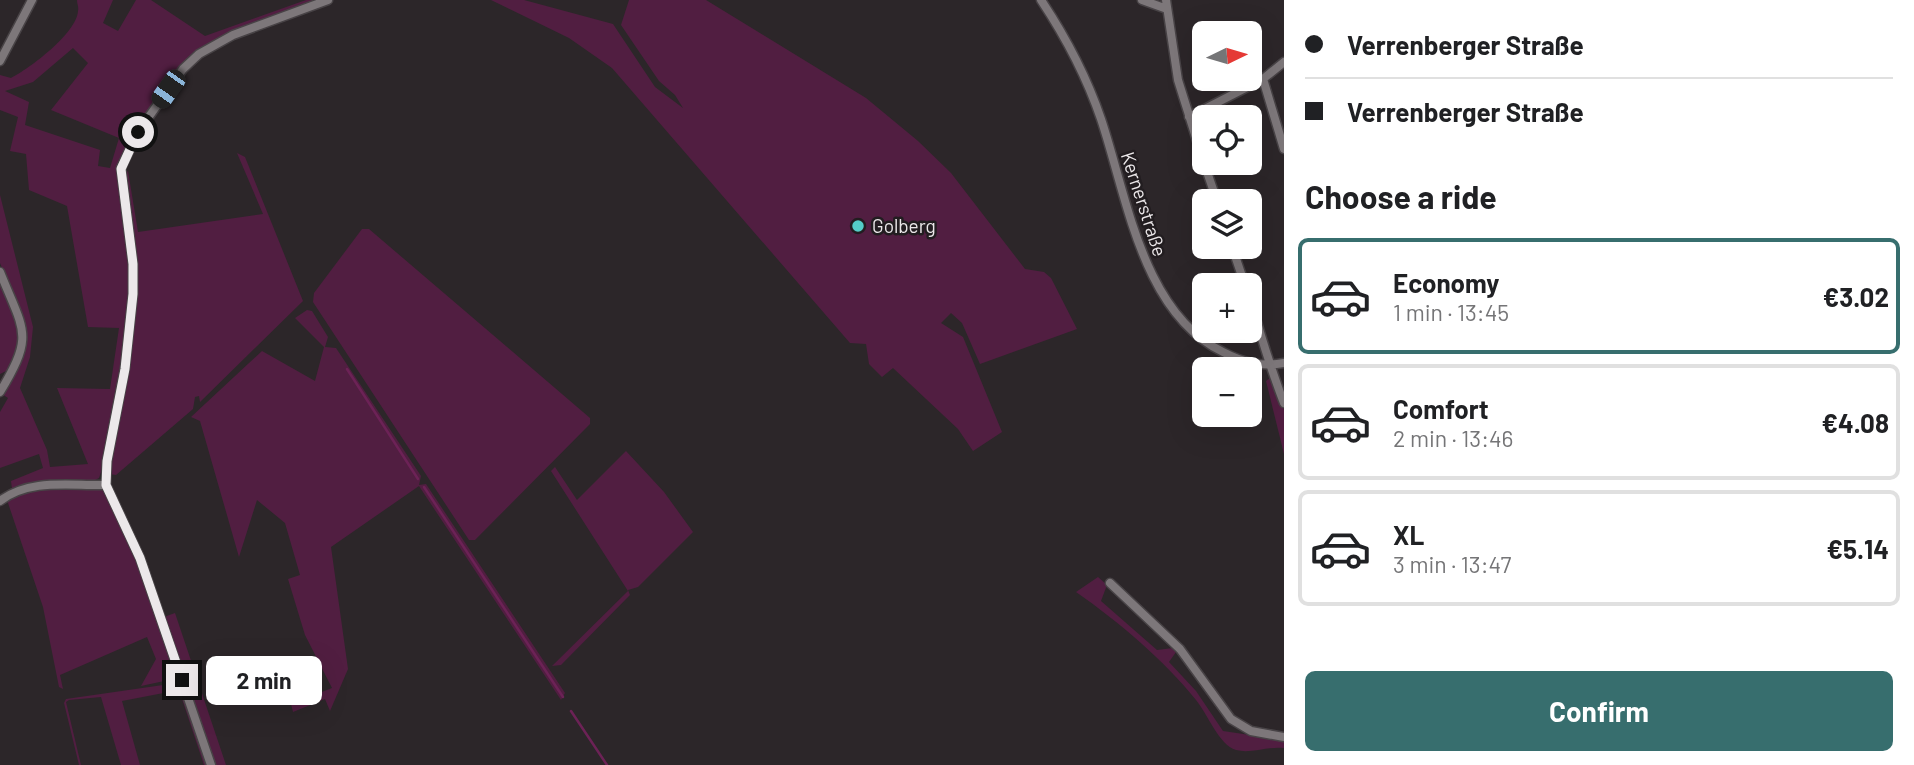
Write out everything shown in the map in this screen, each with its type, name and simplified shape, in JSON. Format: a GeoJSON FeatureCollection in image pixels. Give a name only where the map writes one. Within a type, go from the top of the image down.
{"type":"FeatureCollection","features":[{"type":"Feature","properties":{"kind":"street"},"geometry":{"type":"LineString","coordinates":[[0,61],[32,0]]}},
{"type":"Feature","properties":{"kind":"street"},"geometry":{"type":"LineString","coordinates":[[211,765],[140,558],[106,485],[107,461],[125,369],[133,294],[133,264],[121,169],[129,149],[168,89],[199,54],[233,35],[328,0]]}},
{"type":"Feature","properties":{"kind":"street","name":"Kernerstraße"},"geometry":{"type":"LineString","coordinates":[[1041,0],[1077,64],[1100,117],[1134,231],[1149,268],[1174,310],[1211,346],[1252,364],[1271,365]]}},
{"type":"Feature","properties":{"kind":"street"},"geometry":{"type":"LineString","coordinates":[[1142,0],[1166,4],[1178,80],[1192,126]]}},
{"type":"Feature","properties":{"kind":"street"},"geometry":{"type":"LineString","coordinates":[[1189,117],[1263,79],[1284,62]]}},
{"type":"Feature","properties":{"kind":"street"},"geometry":{"type":"LineString","coordinates":[[1263,79],[1284,149]]}},
{"type":"Feature","properties":{"kind":"street"},"geometry":{"type":"LineString","coordinates":[[0,272],[21,325],[24,348],[0,392]]}},
{"type":"Feature","properties":{"kind":"street"},"geometry":{"type":"LineString","coordinates":[[1262,336],[1264,356],[1271,365],[1284,403]]}},
{"type":"Feature","properties":{"kind":"street"},"geometry":{"type":"LineString","coordinates":[[1271,365],[1284,363]]}},
{"type":"Feature","properties":{"kind":"street"},"geometry":{"type":"LineString","coordinates":[[0,501],[10,493],[30,487],[106,485]]}},
{"type":"Feature","properties":{"kind":"street"},"geometry":{"type":"LineString","coordinates":[[1110,583],[1180,649],[1231,719],[1251,731],[1284,737]]}},
{"type":"Feature","properties":{"kind":"shaded area"},"geometry":{"type":"Polygon","coordinates":[[[77,0],[113,0],[103,23],[118,31],[136,0],[151,0],[205,36],[306,0],[317,0],[233,31],[197,50],[180,66],[134,130],[118,168],[128,237],[130,294],[123,365],[99,478],[93,481],[30,484],[12,489],[11,481],[43,468],[39,454],[0,468],[0,412],[8,398],[2,394],[24,356],[27,337],[0,263],[0,195],[33,327],[30,357],[20,388],[47,450],[50,467],[88,464],[57,388],[110,389],[119,328],[88,327],[67,206],[29,190],[26,154],[10,151],[18,117],[0,110],[0,75],[11,78],[51,49],[76,20],[77,0]],[[73,48],[33,82],[5,91],[29,102],[25,125],[100,150],[98,166],[110,168],[119,138],[51,110],[88,63],[73,48]]]}},
{"type":"Feature","properties":{"kind":"shaded area"},"geometry":{"type":"Polygon","coordinates":[[[491,0],[524,0],[613,24],[655,87],[683,108],[675,95],[659,81],[621,25],[629,0],[706,0],[866,98],[918,141],[951,173],[1025,269],[1044,272],[1051,278],[1077,329],[980,364],[962,323],[951,313],[941,323],[963,337],[1002,432],[973,451],[958,429],[893,368],[882,377],[869,364],[866,344],[850,343],[612,68],[569,38],[491,0]]]}},
{"type":"Feature","properties":{"kind":"shaded area"},"geometry":{"type":"Polygon","coordinates":[[[237,153],[245,157],[303,301],[200,402],[199,396],[195,397],[193,409],[116,475],[109,474],[128,369],[135,295],[124,174],[128,171],[138,232],[263,214],[237,153]]]}},
{"type":"Feature","properties":{"kind":"shaded area"},"geometry":{"type":"Polygon","coordinates":[[[362,229],[369,229],[590,418],[590,424],[475,540],[469,540],[313,302],[314,293],[362,229]]]}},
{"type":"Feature","properties":{"kind":"shaded area"},"geometry":{"type":"Polygon","coordinates":[[[0,279],[21,338],[10,369],[0,374],[0,279]]]}},
{"type":"Feature","properties":{"kind":"shaded area"},"geometry":{"type":"Polygon","coordinates":[[[307,310],[312,311],[328,337],[325,347],[336,348],[421,476],[419,485],[426,484],[565,693],[561,700],[419,486],[331,547],[348,669],[330,711],[325,699],[293,712],[291,704],[332,688],[305,635],[288,579],[300,575],[285,523],[257,500],[239,557],[200,421],[191,417],[262,351],[315,381],[324,347],[295,318],[307,310]]]}},
{"type":"Feature","properties":{"kind":"shaded area"},"geometry":{"type":"Polygon","coordinates":[[[1271,377],[1284,410],[1284,454],[1266,381],[1271,377]]]}},
{"type":"Feature","properties":{"kind":"shaded area"},"geometry":{"type":"Polygon","coordinates":[[[626,451],[664,492],[693,532],[638,587],[628,590],[630,595],[561,665],[552,666],[628,591],[551,471],[555,467],[577,500],[626,451]]]}},
{"type":"Feature","properties":{"kind":"shaded area"},"geometry":{"type":"Polygon","coordinates":[[[33,489],[103,490],[109,496],[137,559],[178,678],[141,686],[156,659],[147,637],[60,675],[63,689],[59,687],[43,607],[7,500],[33,489]]]}},
{"type":"Feature","properties":{"kind":"shaded area"},"geometry":{"type":"Polygon","coordinates":[[[1098,577],[1107,585],[1101,601],[1157,650],[1173,648],[1176,652],[1169,662],[1196,691],[1223,731],[1284,740],[1284,748],[1242,751],[1224,742],[1196,700],[1170,670],[1124,629],[1076,592],[1098,577]]]}},
{"type":"Feature","properties":{"kind":"shaded area"},"geometry":{"type":"Polygon","coordinates":[[[175,613],[226,765],[215,765],[164,617],[175,613]]]}},
{"type":"Feature","properties":{"kind":"shaded area"},"geometry":{"type":"Polygon","coordinates":[[[177,683],[208,765],[204,765],[179,690],[122,701],[140,765],[121,765],[101,697],[66,702],[79,765],[64,703],[66,699],[177,683]]]}},
{"type":"Feature","properties":{"kind":"waterway"},"geometry":{"type":"LineString","coordinates":[[347,369],[418,479]]}},
{"type":"Feature","properties":{"kind":"waterway"},"geometry":{"type":"LineString","coordinates":[[424,487],[563,697]]}},
{"type":"Feature","properties":{"kind":"waterway"},"geometry":{"type":"LineString","coordinates":[[571,711],[607,765]]}},
{"type":"Feature","properties":{"kind":"place","name":"Golberg"},"geometry":{"type":"Point","coordinates":[858,226]}},
{"type":"Feature","properties":{"kind":"route"},"geometry":{"type":"LineString","coordinates":[[138,132],[121,169],[133,264],[133,294],[125,369],[107,461],[106,485],[140,558],[182,680]]}}]}
